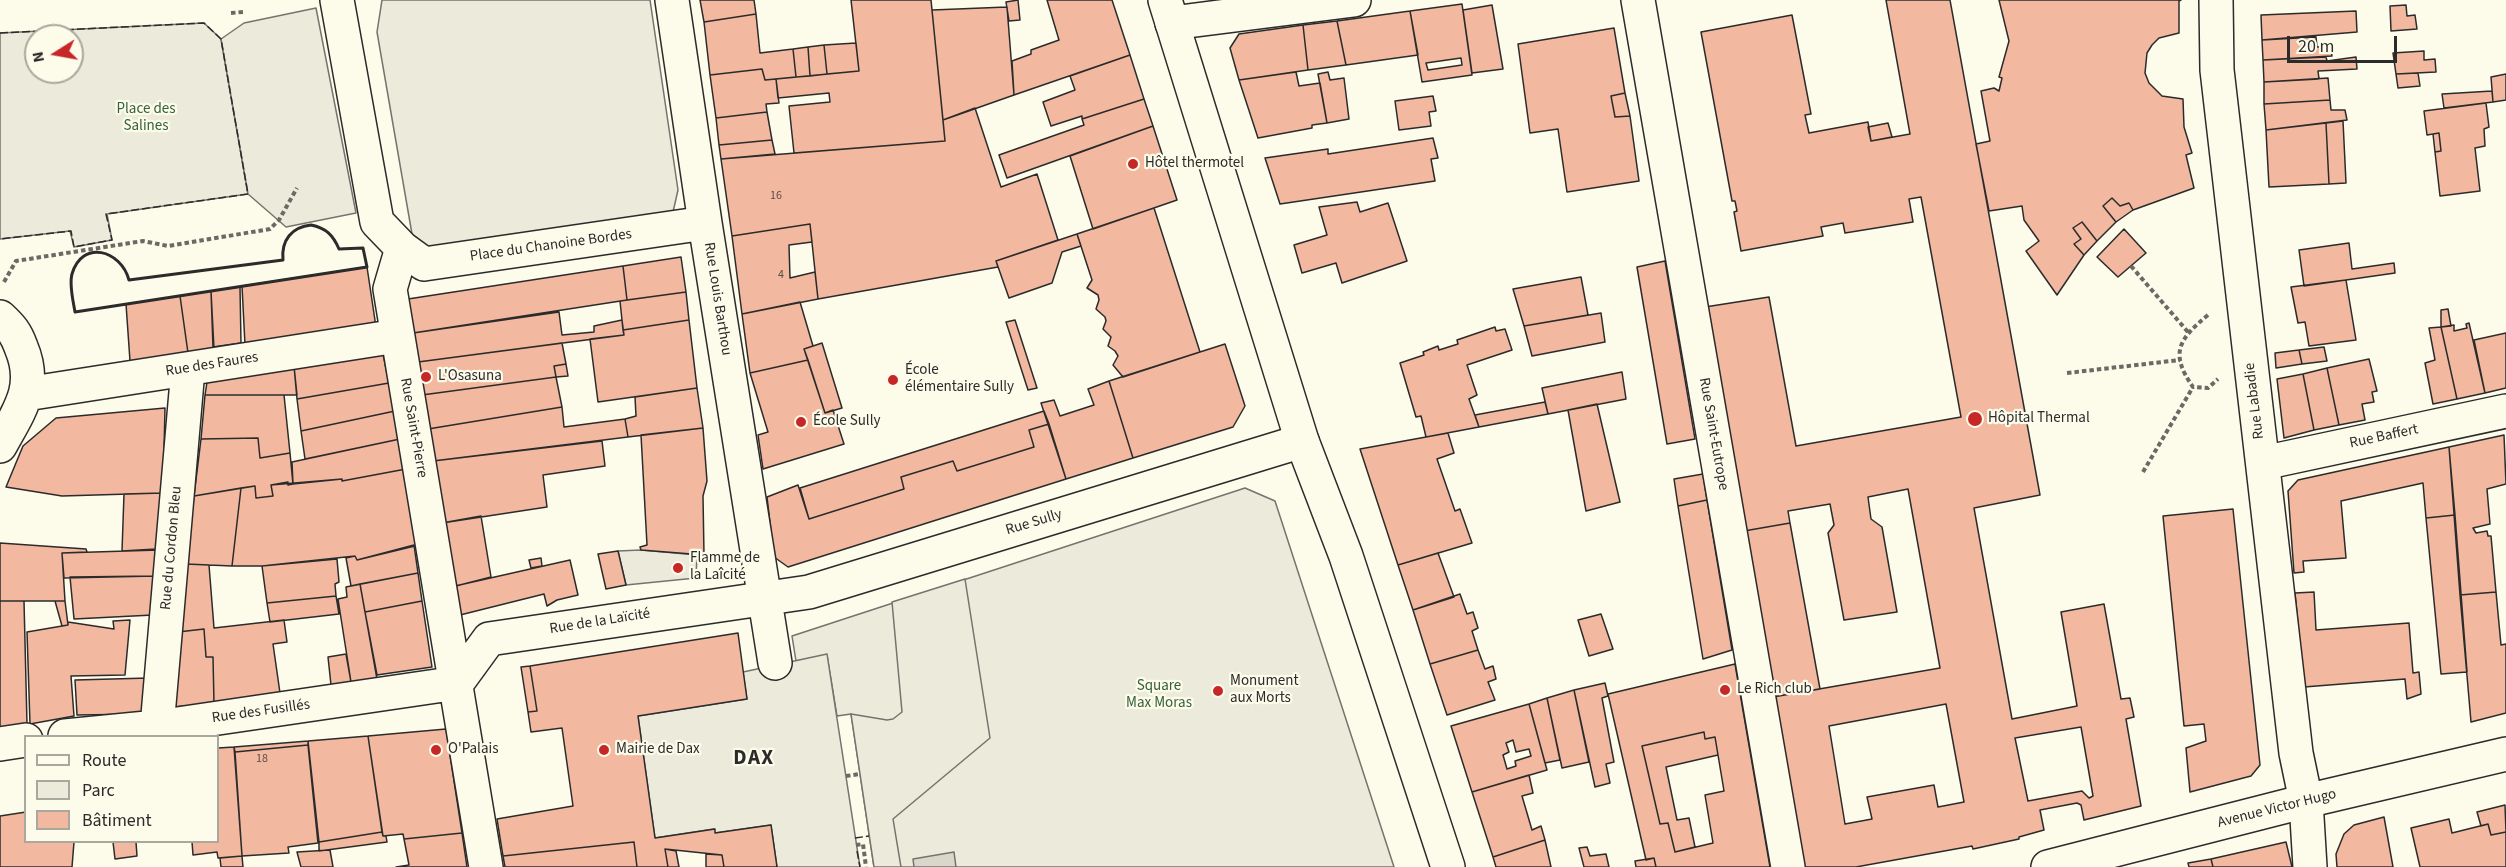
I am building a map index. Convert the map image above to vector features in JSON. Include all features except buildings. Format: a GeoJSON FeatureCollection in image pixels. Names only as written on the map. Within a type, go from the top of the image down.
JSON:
{"type":"FeatureCollection","features":[{"type":"Feature","properties":{"kind":"street"},"geometry":{"type":"LineString","coordinates":[[337,0],[377,222],[402,248]]}},
{"type":"Feature","properties":{"kind":"street","name":"Rue Louis Barthou"},"geometry":{"type":"LineString","coordinates":[[672,0],[775,663]]}},
{"type":"Feature","properties":{"kind":"street"},"geometry":{"type":"LineString","coordinates":[[1354,0],[1169,12],[1302,441],[1346,556],[1448,867]]}},
{"type":"Feature","properties":{"kind":"street","name":"Rue Saint-Eutrope"},"geometry":{"type":"LineString","coordinates":[[1638,0],[1788,867]]}},
{"type":"Feature","properties":{"kind":"street","name":"Rue Labadie"},"geometry":{"type":"LineString","coordinates":[[2216,0],[2217,70],[2296,753],[2306,801],[2310,867]]}},
{"type":"Feature","properties":{"kind":"street","name":"Place du Chanoine Bordes"},"geometry":{"type":"LineString","coordinates":[[402,248],[424,264],[705,223]]}},
{"type":"Feature","properties":{"kind":"street","name":"Rue Saint-Pierre"},"geometry":{"type":"LineString","coordinates":[[402,248],[390,289],[486,867]]}},
{"type":"Feature","properties":{"kind":"street"},"geometry":{"type":"LineString","coordinates":[[0,317],[14,329],[26,357],[29,373],[26,394],[0,446]]}},
{"type":"Feature","properties":{"kind":"street","name":"Rue des Faures"},"geometry":{"type":"LineString","coordinates":[[26,394],[397,336]]}},
{"type":"Feature","properties":{"kind":"street","name":"Rue du Cordon Bleu"},"geometry":{"type":"LineString","coordinates":[[157,727],[188,369]]}},
{"type":"Feature","properties":{"kind":"street","name":"Rue Baffert"},"geometry":{"type":"LineString","coordinates":[[2263,463],[2506,411]]}},
{"type":"Feature","properties":{"kind":"street","name":"Rue Sully"},"geometry":{"type":"LineString","coordinates":[[764,598],[809,592],[1302,441]]}},
{"type":"Feature","properties":{"kind":"street","name":"Rue de la Laïcité"},"geometry":{"type":"LineString","coordinates":[[457,683],[489,639],[764,598]]}},
{"type":"Feature","properties":{"kind":"street","name":"Rue des Fusillés"},"geometry":{"type":"LineString","coordinates":[[75,735],[157,727],[457,683]]}},
{"type":"Feature","properties":{"kind":"street"},"geometry":{"type":"LineString","coordinates":[[0,744],[24,740]]}},
{"type":"Feature","properties":{"kind":"street","name":"Avenue Victor Hugo"},"geometry":{"type":"LineString","coordinates":[[2048,867],[2306,801],[2506,754]]}},
{"type":"Feature","properties":{"kind":"path"},"geometry":{"type":"LineString","coordinates":[[231,13],[243,12]]}},
{"type":"Feature","properties":{"kind":"path"},"geometry":{"type":"LineString","coordinates":[[0,289],[16,261],[143,240],[168,246],[270,229],[279,220],[297,188]]}},
{"type":"Feature","properties":{"kind":"path"},"geometry":{"type":"LineString","coordinates":[[2131,266],[2188,332]]}},
{"type":"Feature","properties":{"kind":"path"},"geometry":{"type":"LineString","coordinates":[[2193,387],[2181,370],[2180,350],[2188,332],[2208,315]]}},
{"type":"Feature","properties":{"kind":"path"},"geometry":{"type":"LineString","coordinates":[[2067,373],[2180,360]]}},
{"type":"Feature","properties":{"kind":"path"},"geometry":{"type":"LineString","coordinates":[[2193,387],[2208,388],[2221,377]]}},
{"type":"Feature","properties":{"kind":"path"},"geometry":{"type":"LineString","coordinates":[[2143,472],[2193,387]]}},
{"type":"Feature","properties":{"kind":"path"},"geometry":{"type":"LineString","coordinates":[[846,776],[860,774]]}},
{"type":"Feature","properties":{"kind":"path"},"geometry":{"type":"LineString","coordinates":[[856,845],[863,844],[866,867]]}},
{"type":"Feature","properties":{"kind":"green space","name":"Place des Salines"},"geometry":{"type":"Polygon","coordinates":[[[204,23],[221,39],[248,194],[107,214],[112,240],[74,247],[70,231],[0,239],[0,33],[24,32],[24,84],[84,84],[84,29],[204,23]]]}},
{"type":"Feature","properties":{"kind":"green space","name":"Square Max Moras"},"geometry":{"type":"Polygon","coordinates":[[[1245,488],[1275,501],[1394,867],[874,867],[851,714],[837,716],[827,655],[796,661],[792,636],[1245,488]]]}},
{"type":"Feature","properties":{"kind":"green space"},"geometry":{"type":"Polygon","coordinates":[[[641,550],[697,555],[696,578],[626,585],[618,551],[641,550]]]}},
{"type":"Feature","properties":{"kind":"shaded area"},"geometry":{"type":"Polygon","coordinates":[[[382,0],[650,0],[678,190],[673,212],[438,255],[412,234],[377,32],[382,0]]]}},
{"type":"Feature","properties":{"kind":"shaded area"},"geometry":{"type":"Polygon","coordinates":[[[316,8],[356,213],[286,227],[248,194],[221,39],[244,23],[316,8]]]}},
{"type":"Feature","properties":{"kind":"shaded area"},"geometry":{"type":"Polygon","coordinates":[[[965,579],[990,738],[893,819],[901,867],[874,867],[851,714],[887,720],[893,719],[902,712],[892,602],[965,579]]]}},
{"type":"Feature","properties":{"kind":"shaded area"},"geometry":{"type":"Polygon","coordinates":[[[827,654],[860,867],[777,867],[771,825],[715,833],[714,829],[655,838],[638,716],[747,699],[743,672],[827,654]]]}},
{"type":"Feature","properties":{"kind":"shaded area"},"geometry":{"type":"Polygon","coordinates":[[[954,852],[956,867],[914,867],[913,859],[954,852]]]}},
{"type":"Feature","properties":{"kind":"fence"},"geometry":{"type":"LineString","coordinates":[[0,33],[204,23],[221,39],[248,194],[106,214],[112,240],[74,247],[71,231],[0,239]]}},
{"type":"Feature","properties":{"kind":"fence"},"geometry":{"type":"LineString","coordinates":[[855,838],[869,836]]}},
{"type":"Feature","properties":{"kind":"fence"},"geometry":{"type":"LineString","coordinates":[[857,851],[860,867]]}},
{"type":"Feature","properties":{"kind":"wall"},"geometry":{"type":"LineString","coordinates":[[311,225],[328,233],[339,249],[363,248],[367,267],[75,312],[71,288],[72,274],[77,263],[84,256],[92,253],[101,253],[118,261],[129,280],[283,260],[284,246],[289,236],[298,228],[311,225]]}},
{"type":"Feature","properties":{"kind":"place","name":"Hôtel thermotel"},"geometry":{"type":"Point","coordinates":[1133,164]}},
{"type":"Feature","properties":{"kind":"place","name":"L'Osasuna"},"geometry":{"type":"Point","coordinates":[426,377]}},
{"type":"Feature","properties":{"kind":"place","name":"École élémentaire Sully"},"geometry":{"type":"Point","coordinates":[893,380]}},
{"type":"Feature","properties":{"kind":"place","name":"Hôpital Thermal"},"geometry":{"type":"Point","coordinates":[1975,419]}},
{"type":"Feature","properties":{"kind":"place","name":"École Sully"},"geometry":{"type":"Point","coordinates":[801,422]}},
{"type":"Feature","properties":{"kind":"place","name":"Flamme de la Laîcité"},"geometry":{"type":"Point","coordinates":[678,568]}},
{"type":"Feature","properties":{"kind":"place","name":"Le Rich club"},"geometry":{"type":"Point","coordinates":[1725,690]}},
{"type":"Feature","properties":{"kind":"place","name":"Monument aux Morts"},"geometry":{"type":"Point","coordinates":[1218,691]}},
{"type":"Feature","properties":{"kind":"place","name":"O'Palais"},"geometry":{"type":"Point","coordinates":[436,750]}},
{"type":"Feature","properties":{"kind":"place","name":"Mairie de Dax"},"geometry":{"type":"Point","coordinates":[604,750]}},
{"type":"Feature","properties":{"kind":"district","name":"DAX"},"geometry":{"type":"Point","coordinates":[754,759]}}]}
